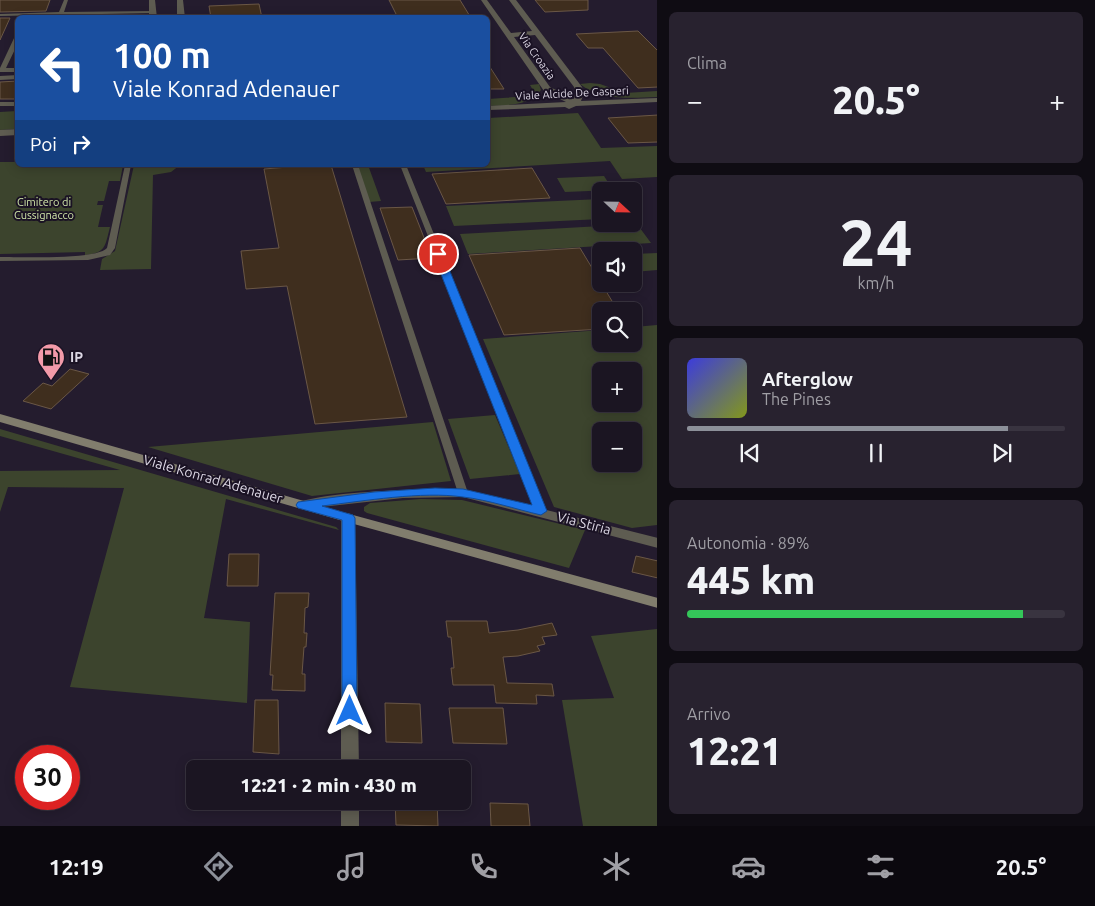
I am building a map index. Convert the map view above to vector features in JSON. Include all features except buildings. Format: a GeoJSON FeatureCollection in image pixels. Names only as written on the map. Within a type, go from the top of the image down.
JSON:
{"type":"FeatureCollection","features":[{"type":"Feature","properties":{"kind":"main road","name":"Viale Konrad Adenauer"},"geometry":{"type":"LineString","coordinates":[[0,418],[348,518],[657,603]]}},
{"type":"Feature","properties":{"kind":"street"},"geometry":{"type":"LineString","coordinates":[[152,0],[153,15]]}},
{"type":"Feature","properties":{"kind":"street"},"geometry":{"type":"LineString","coordinates":[[180,0],[181,15]]}},
{"type":"Feature","properties":{"kind":"street","name":"Via Croazia"},"geometry":{"type":"LineString","coordinates":[[484,0],[547,89],[576,104],[595,109]]}},
{"type":"Feature","properties":{"kind":"street","name":"Via Croazia"},"geometry":{"type":"LineString","coordinates":[[512,0],[578,87]]}},
{"type":"Feature","properties":{"kind":"street","name":"Via Croazia"},"geometry":{"type":"LineString","coordinates":[[509,35],[538,33]]}},
{"type":"Feature","properties":{"kind":"street"},"geometry":{"type":"LineString","coordinates":[[578,87],[601,96],[636,101]]}},
{"type":"Feature","properties":{"kind":"street"},"geometry":{"type":"LineString","coordinates":[[559,111],[576,104],[580,92],[578,87]]}},
{"type":"Feature","properties":{"kind":"street","name":"Via Croazia"},"geometry":{"type":"LineString","coordinates":[[524,106],[544,96],[547,89]]}},
{"type":"Feature","properties":{"kind":"street","name":"Viale Alcide De Gasperi"},"geometry":{"type":"LineString","coordinates":[[490,108],[657,100]]}},
{"type":"Feature","properties":{"kind":"street","name":"Viale Alcide De Gasperi"},"geometry":{"type":"LineString","coordinates":[[490,114],[657,106]]}},
{"type":"Feature","properties":{"kind":"street"},"geometry":{"type":"LineString","coordinates":[[0,133],[15,132]]}},
{"type":"Feature","properties":{"kind":"street"},"geometry":{"type":"LineString","coordinates":[[0,139],[15,138]]}},
{"type":"Feature","properties":{"kind":"street","name":"Via Stiria"},"geometry":{"type":"LineString","coordinates":[[303,505],[374,496],[435,492],[463,493],[541,511],[657,543]]}},
{"type":"Feature","properties":{"kind":"street"},"geometry":{"type":"LineString","coordinates":[[348,518],[350,760]]}},
{"type":"Feature","properties":{"kind":"street"},"geometry":{"type":"LineString","coordinates":[[350,810],[350,826]]}},
{"type":"Feature","properties":{"kind":"lane"},"geometry":{"type":"LineString","coordinates":[[61,13],[66,0]]}},
{"type":"Feature","properties":{"kind":"lane"},"geometry":{"type":"LineString","coordinates":[[20,15],[61,13],[153,15]]}},
{"type":"Feature","properties":{"kind":"lane"},"geometry":{"type":"LineString","coordinates":[[0,16],[15,15]]}},
{"type":"Feature","properties":{"kind":"lane"},"geometry":{"type":"LineString","coordinates":[[0,16],[15,17]]}},
{"type":"Feature","properties":{"kind":"lane"},"geometry":{"type":"LineString","coordinates":[[15,42],[1,70],[15,70]]}},
{"type":"Feature","properties":{"kind":"lane"},"geometry":{"type":"LineString","coordinates":[[0,78],[15,77]]}},
{"type":"Feature","properties":{"kind":"lane"},"geometry":{"type":"LineString","coordinates":[[0,104],[15,104]]}},
{"type":"Feature","properties":{"kind":"lane"},"geometry":{"type":"LineString","coordinates":[[0,259],[88,258],[108,253],[111,248],[128,167]]}},
{"type":"Feature","properties":{"kind":"lane"},"geometry":{"type":"LineString","coordinates":[[356,167],[463,493]]}},
{"type":"Feature","properties":{"kind":"lane"},"geometry":{"type":"LineString","coordinates":[[403,167],[541,511]]}},
{"type":"Feature","properties":{"kind":"green space"},"geometry":{"type":"Polygon","coordinates":[[[539,84],[541,90],[530,100],[516,104],[490,106],[490,99],[529,96],[534,92],[530,85],[539,84]]]}},
{"type":"Feature","properties":{"kind":"green space"},"geometry":{"type":"Polygon","coordinates":[[[580,84],[600,84],[625,93],[657,91],[657,97],[627,98],[607,96],[580,84]]]}},
{"type":"Feature","properties":{"kind":"green space"},"geometry":{"type":"Polygon","coordinates":[[[15,111],[15,129],[0,130],[0,112],[15,111]]]}},
{"type":"Feature","properties":{"kind":"green space"},"geometry":{"type":"Polygon","coordinates":[[[578,113],[601,148],[657,146],[657,177],[622,179],[610,161],[426,172],[424,167],[490,167],[490,118],[578,113]]]}},
{"type":"Feature","properties":{"kind":"green space","name":"Cimitero di Cussignacco"},"geometry":{"type":"Polygon","coordinates":[[[0,162],[15,162],[15,167],[123,167],[120,181],[109,181],[104,201],[98,201],[97,205],[103,205],[98,227],[110,227],[104,247],[101,250],[85,255],[85,252],[0,254],[0,162]]]}},
{"type":"Feature","properties":{"kind":"green space"},"geometry":{"type":"Polygon","coordinates":[[[134,167],[177,167],[171,172],[153,175],[151,269],[100,270],[102,259],[115,251],[134,167]]]}},
{"type":"Feature","properties":{"kind":"green space"},"geometry":{"type":"Polygon","coordinates":[[[358,167],[369,167],[381,201],[369,202],[358,167]]]}},
{"type":"Feature","properties":{"kind":"green space"},"geometry":{"type":"Polygon","coordinates":[[[604,176],[608,182],[592,182],[592,191],[565,192],[557,178],[604,176]]]}},
{"type":"Feature","properties":{"kind":"green space"},"geometry":{"type":"Polygon","coordinates":[[[592,199],[592,219],[454,226],[446,206],[592,199]]]}},
{"type":"Feature","properties":{"kind":"green space"},"geometry":{"type":"Polygon","coordinates":[[[592,227],[592,232],[642,231],[651,243],[592,242],[592,247],[468,254],[460,234],[592,227]]]}},
{"type":"Feature","properties":{"kind":"green space"},"geometry":{"type":"Polygon","coordinates":[[[657,253],[657,270],[642,271],[642,254],[657,253]]]}},
{"type":"Feature","properties":{"kind":"green space"},"geometry":{"type":"Polygon","coordinates":[[[657,325],[657,525],[632,528],[554,507],[483,339],[592,331],[592,352],[642,352],[642,326],[657,325]]]}},
{"type":"Feature","properties":{"kind":"green space"},"geometry":{"type":"Polygon","coordinates":[[[495,415],[520,474],[470,479],[448,419],[495,415]]]}},
{"type":"Feature","properties":{"kind":"green space"},"geometry":{"type":"Polygon","coordinates":[[[433,422],[451,481],[312,496],[148,447],[433,422]]]}},
{"type":"Feature","properties":{"kind":"green space"},"geometry":{"type":"Polygon","coordinates":[[[0,429],[336,527],[339,530],[226,499],[204,618],[250,622],[247,703],[70,687],[124,488],[8,487],[0,512],[0,471],[120,470],[0,436],[0,429]]]}},
{"type":"Feature","properties":{"kind":"green space"},"geometry":{"type":"Polygon","coordinates":[[[421,499],[462,500],[585,530],[569,568],[364,511],[364,507],[370,503],[421,499]]]}},
{"type":"Feature","properties":{"kind":"green space"},"geometry":{"type":"Polygon","coordinates":[[[657,629],[657,826],[583,826],[562,700],[614,698],[591,636],[657,629]]]}},
{"type":"Feature","properties":{"kind":"place","name":"IP"},"geometry":{"type":"Point","coordinates":[51,381]}},
{"type":"Feature","properties":{"kind":"route"},"geometry":{"type":"LineString","coordinates":[[350,711],[348,518],[303,505],[374,496],[435,492],[463,493],[541,511],[438,254]]}}]}
